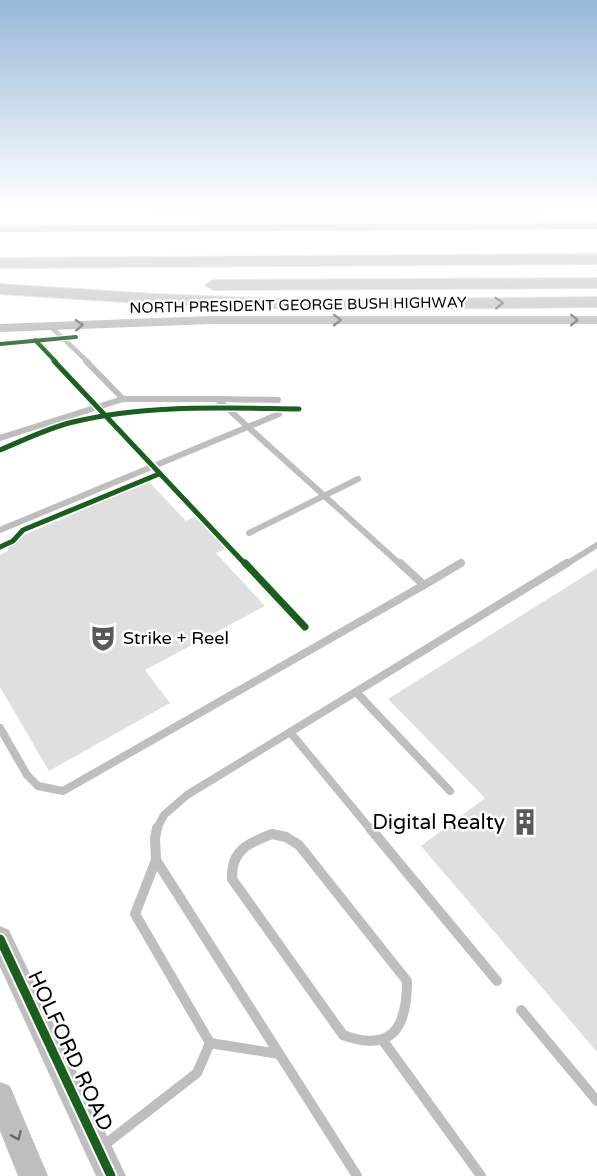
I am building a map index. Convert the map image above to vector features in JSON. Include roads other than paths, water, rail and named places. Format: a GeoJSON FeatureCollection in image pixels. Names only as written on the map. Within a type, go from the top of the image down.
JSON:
{"type":"FeatureCollection","features":[{"type":"Feature","properties":{"kind":"highway"},"geometry":{"type":"LineString","coordinates":[[0,263],[181,262]]}},
{"type":"Feature","properties":{"kind":"highway"},"geometry":{"type":"LineString","coordinates":[[0,287],[597,283]]}},
{"type":"Feature","properties":{"kind":"highway"},"geometry":{"type":"LineString","coordinates":[[0,287],[145,300],[309,305],[597,302]]}},
{"type":"Feature","properties":{"kind":"main road","name":"NORTH PRESIDENT GEORGE BUSH HIGHWAY"},"geometry":{"type":"LineString","coordinates":[[0,328],[211,320],[597,320]]}},
{"type":"Feature","properties":{"kind":"street","name":"HOLFORD ROAD"},"geometry":{"type":"LineString","coordinates":[[0,939],[111,1176]]}},
{"type":"Feature","properties":{"kind":"street"},"geometry":{"type":"LineString","coordinates":[[0,1096],[33,1176]]}},
{"type":"Feature","properties":{"kind":"lane"},"geometry":{"type":"LineString","coordinates":[[50,326],[123,399]]}},
{"type":"Feature","properties":{"kind":"lane"},"geometry":{"type":"LineString","coordinates":[[0,438],[123,399],[278,400]]}},
{"type":"Feature","properties":{"kind":"lane"},"geometry":{"type":"LineString","coordinates":[[217,399],[424,585]]}},
{"type":"Feature","properties":{"kind":"lane"},"geometry":{"type":"LineString","coordinates":[[0,530],[279,414]]}},
{"type":"Feature","properties":{"kind":"lane"},"geometry":{"type":"LineString","coordinates":[[249,532],[358,479]]}},
{"type":"Feature","properties":{"kind":"lane"},"geometry":{"type":"LineString","coordinates":[[357,1176],[156,860],[153,841],[155,826],[170,808],[187,795],[597,545]]}},
{"type":"Feature","properties":{"kind":"lane"},"geometry":{"type":"LineString","coordinates":[[0,728],[27,775],[38,786],[63,791],[461,563]]}},
{"type":"Feature","properties":{"kind":"lane"},"geometry":{"type":"LineString","coordinates":[[356,692],[450,791]]}},
{"type":"Feature","properties":{"kind":"lane"},"geometry":{"type":"LineString","coordinates":[[290,732],[497,981]]}},
{"type":"Feature","properties":{"kind":"lane"},"geometry":{"type":"LineString","coordinates":[[272,834],[286,837],[299,845],[407,981],[409,1002],[403,1023],[384,1042],[360,1043],[343,1035],[232,879],[232,863],[242,850],[257,839],[272,834]]}},
{"type":"Feature","properties":{"kind":"lane"},"geometry":{"type":"LineString","coordinates":[[156,860],[135,914],[210,1043]]}},
{"type":"Feature","properties":{"kind":"lane"},"geometry":{"type":"LineString","coordinates":[[521,1010],[597,1101]]}},
{"type":"Feature","properties":{"kind":"lane"},"geometry":{"type":"LineString","coordinates":[[384,1042],[481,1176]]}},
{"type":"Feature","properties":{"kind":"lane"},"geometry":{"type":"LineString","coordinates":[[210,1043],[279,1054]]}},
{"type":"Feature","properties":{"kind":"lane"},"geometry":{"type":"LineString","coordinates":[[98,1149],[197,1073],[210,1043]]}},
{"type":"Feature","properties":{"kind":"place","name":"Strike + Reel"},"geometry":{"type":"Point","coordinates":[103,638]}},
{"type":"Feature","properties":{"kind":"place","name":"Digital Realty"},"geometry":{"type":"Point","coordinates":[525,822]}}]}
